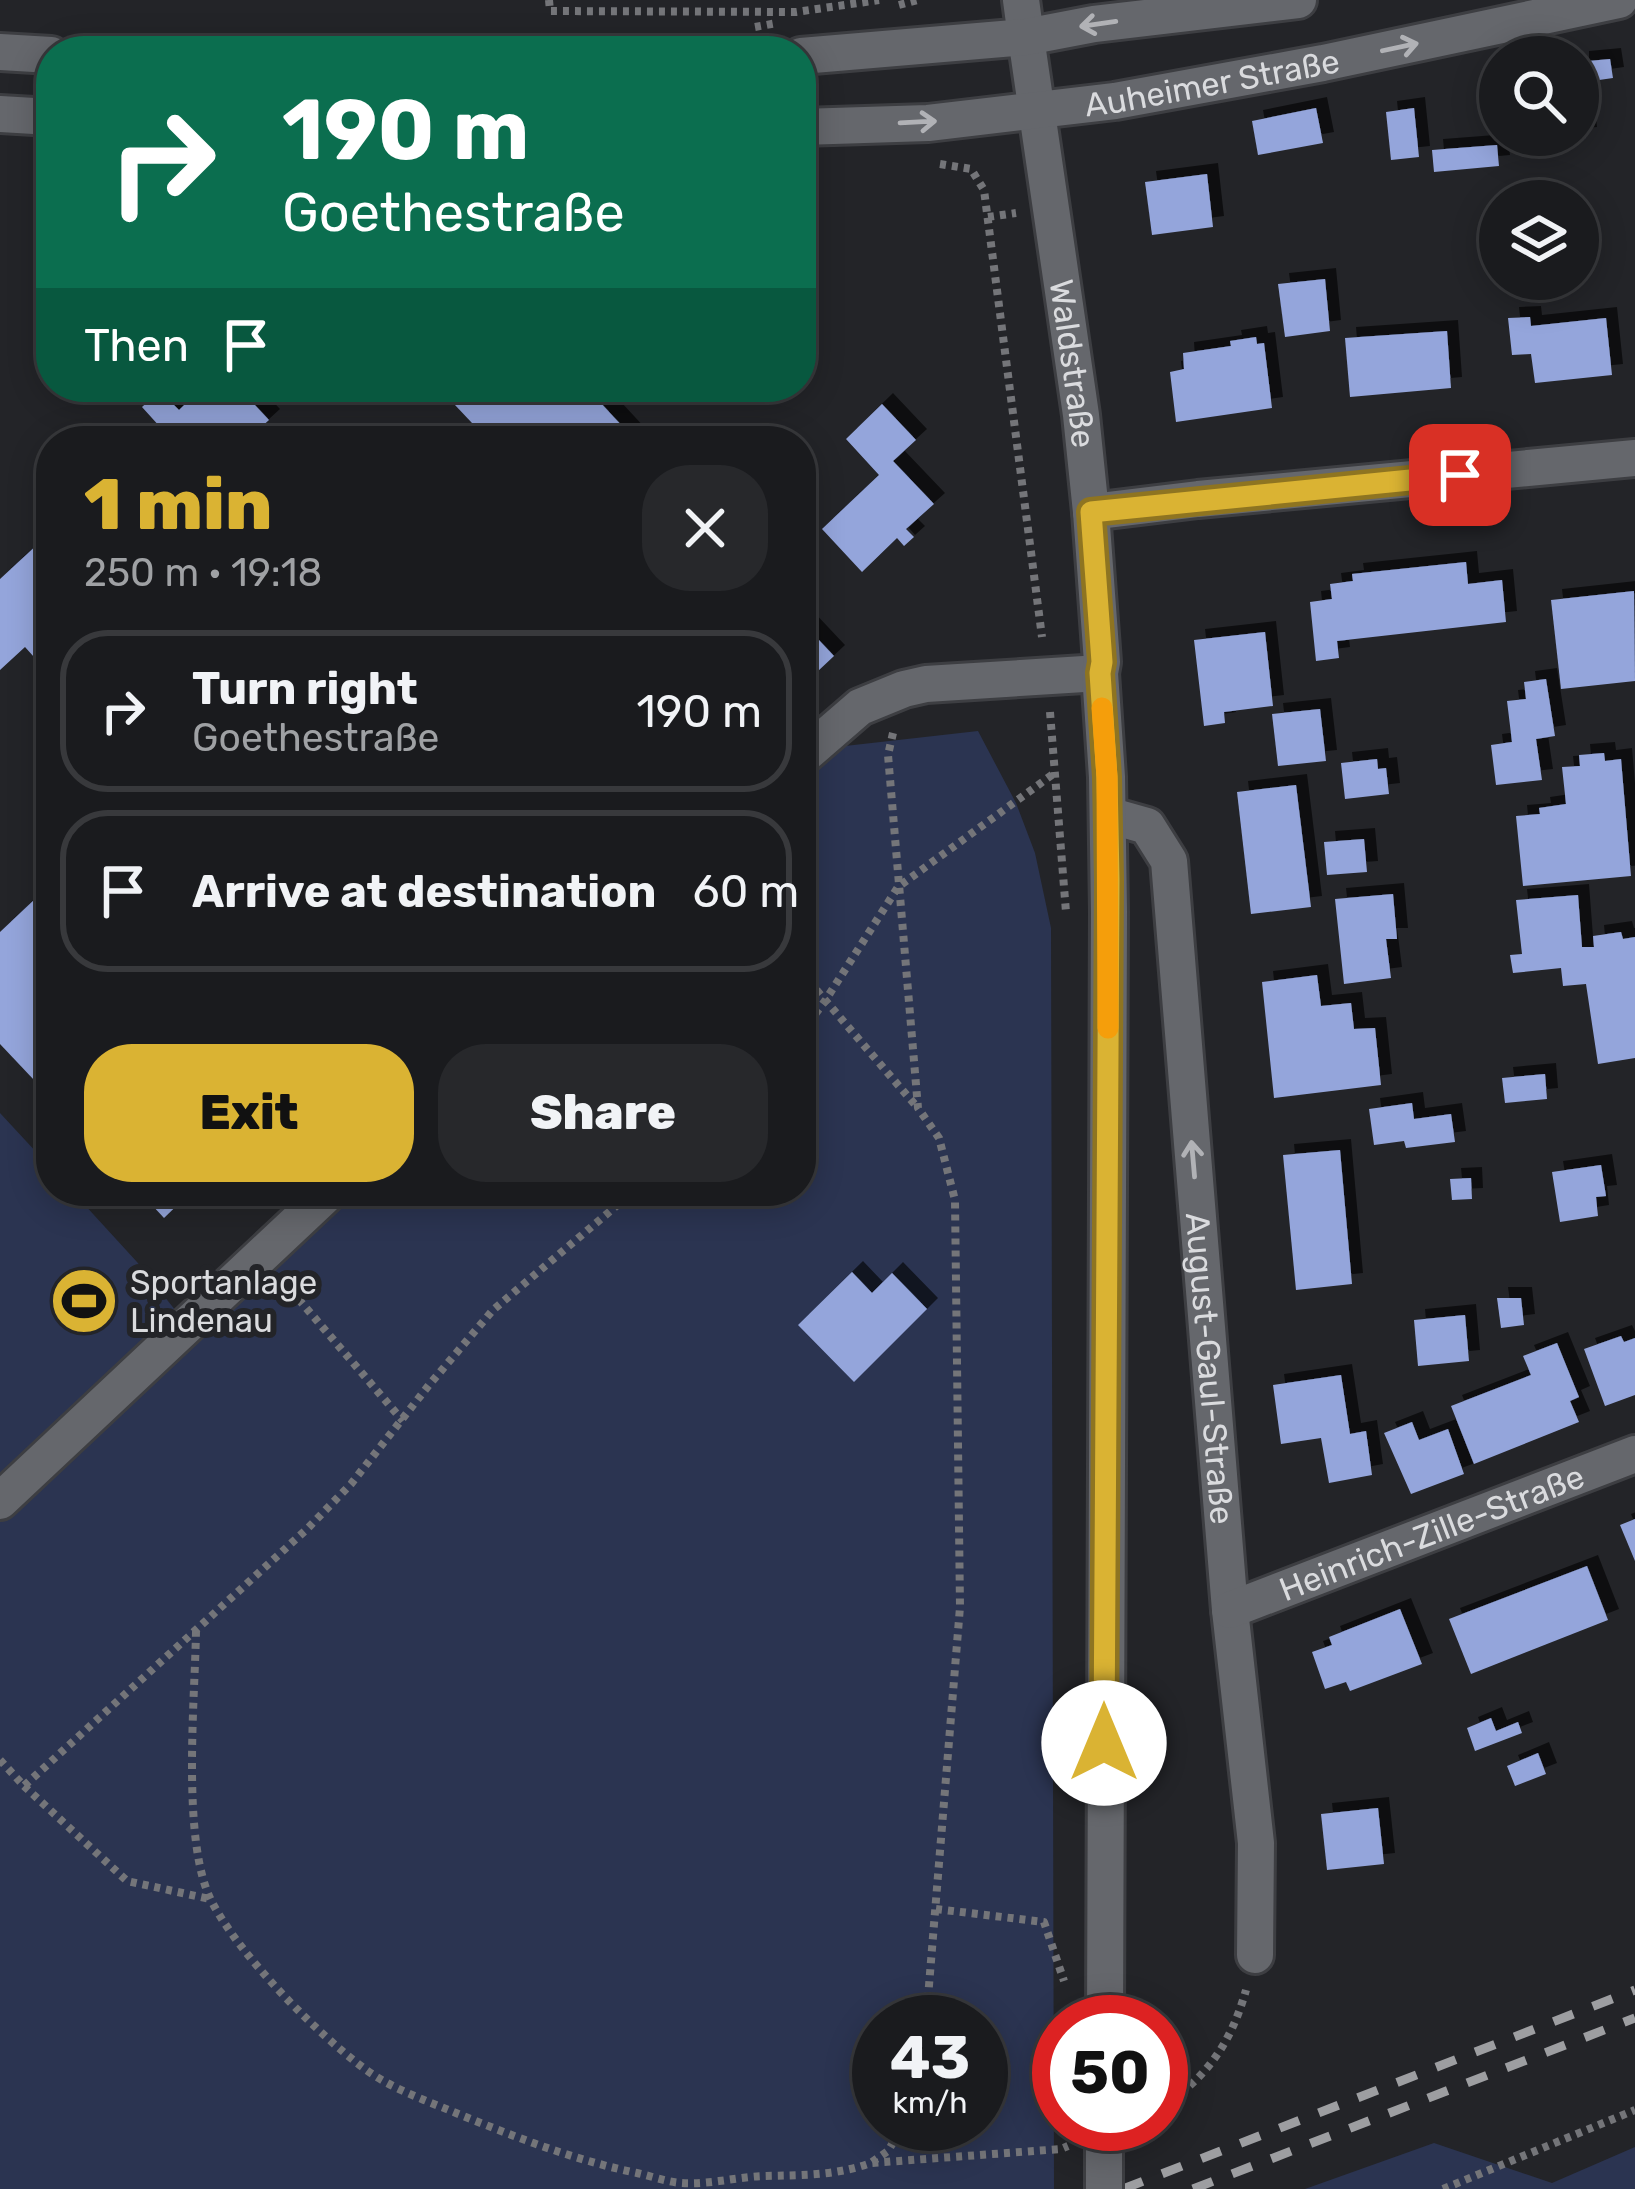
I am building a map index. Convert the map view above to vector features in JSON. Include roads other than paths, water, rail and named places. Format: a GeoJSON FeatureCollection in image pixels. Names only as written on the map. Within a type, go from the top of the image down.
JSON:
{"type":"FeatureCollection","features":[{"type":"Feature","properties":{"kind":"main road","name":"Waldstraße"},"geometry":{"type":"LineString","coordinates":[[1021,0],[1081,415],[1102,662],[1108,814],[1105,1995]]}},
{"type":"Feature","properties":{"kind":"main road","name":"Auheimer Straße"},"geometry":{"type":"LineString","coordinates":[[816,55],[1026,37],[1094,24],[1298,0]]}},
{"type":"Feature","properties":{"kind":"main road","name":"Auheimer Straße"},"geometry":{"type":"LineString","coordinates":[[816,126],[928,122],[1115,101],[1324,63],[1619,0]]}},
{"type":"Feature","properties":{"kind":"main road"},"geometry":{"type":"LineString","coordinates":[[0,52],[36,54]]}},
{"type":"Feature","properties":{"kind":"main road"},"geometry":{"type":"LineString","coordinates":[[0,114],[36,116]]}},
{"type":"Feature","properties":{"kind":"main road"},"geometry":{"type":"LineString","coordinates":[[1091,512],[1635,458]]}},
{"type":"Feature","properties":{"kind":"main road"},"geometry":{"type":"LineString","coordinates":[[816,745],[860,707],[904,689],[1100,673]]}},
{"type":"Feature","properties":{"kind":"main road","name":"August-Gaul-Straße"},"geometry":{"type":"LineString","coordinates":[[1108,814],[1148,826],[1169,861],[1230,1610],[1256,1843],[1255,1955]]}},
{"type":"Feature","properties":{"kind":"main road"},"geometry":{"type":"LineString","coordinates":[[0,1501],[314,1206]]}},
{"type":"Feature","properties":{"kind":"main road","name":"Heinrich-Zille-Straße"},"geometry":{"type":"LineString","coordinates":[[1230,1610],[1635,1454]]}},
{"type":"Feature","properties":{"kind":"main road"},"geometry":{"type":"LineString","coordinates":[[1097,2151],[1104,2189]]}},
{"type":"Feature","properties":{"kind":"railway"},"geometry":{"type":"LineString","coordinates":[[1123,2189],[1635,1990]]}},
{"type":"Feature","properties":{"kind":"railway"},"geometry":{"type":"LineString","coordinates":[[1193,2189],[1635,2018]]}},
{"type":"Feature","properties":{"kind":"place","name":"Sportanlage Lindenau"},"geometry":{"type":"Point","coordinates":[84,1301]}}]}
